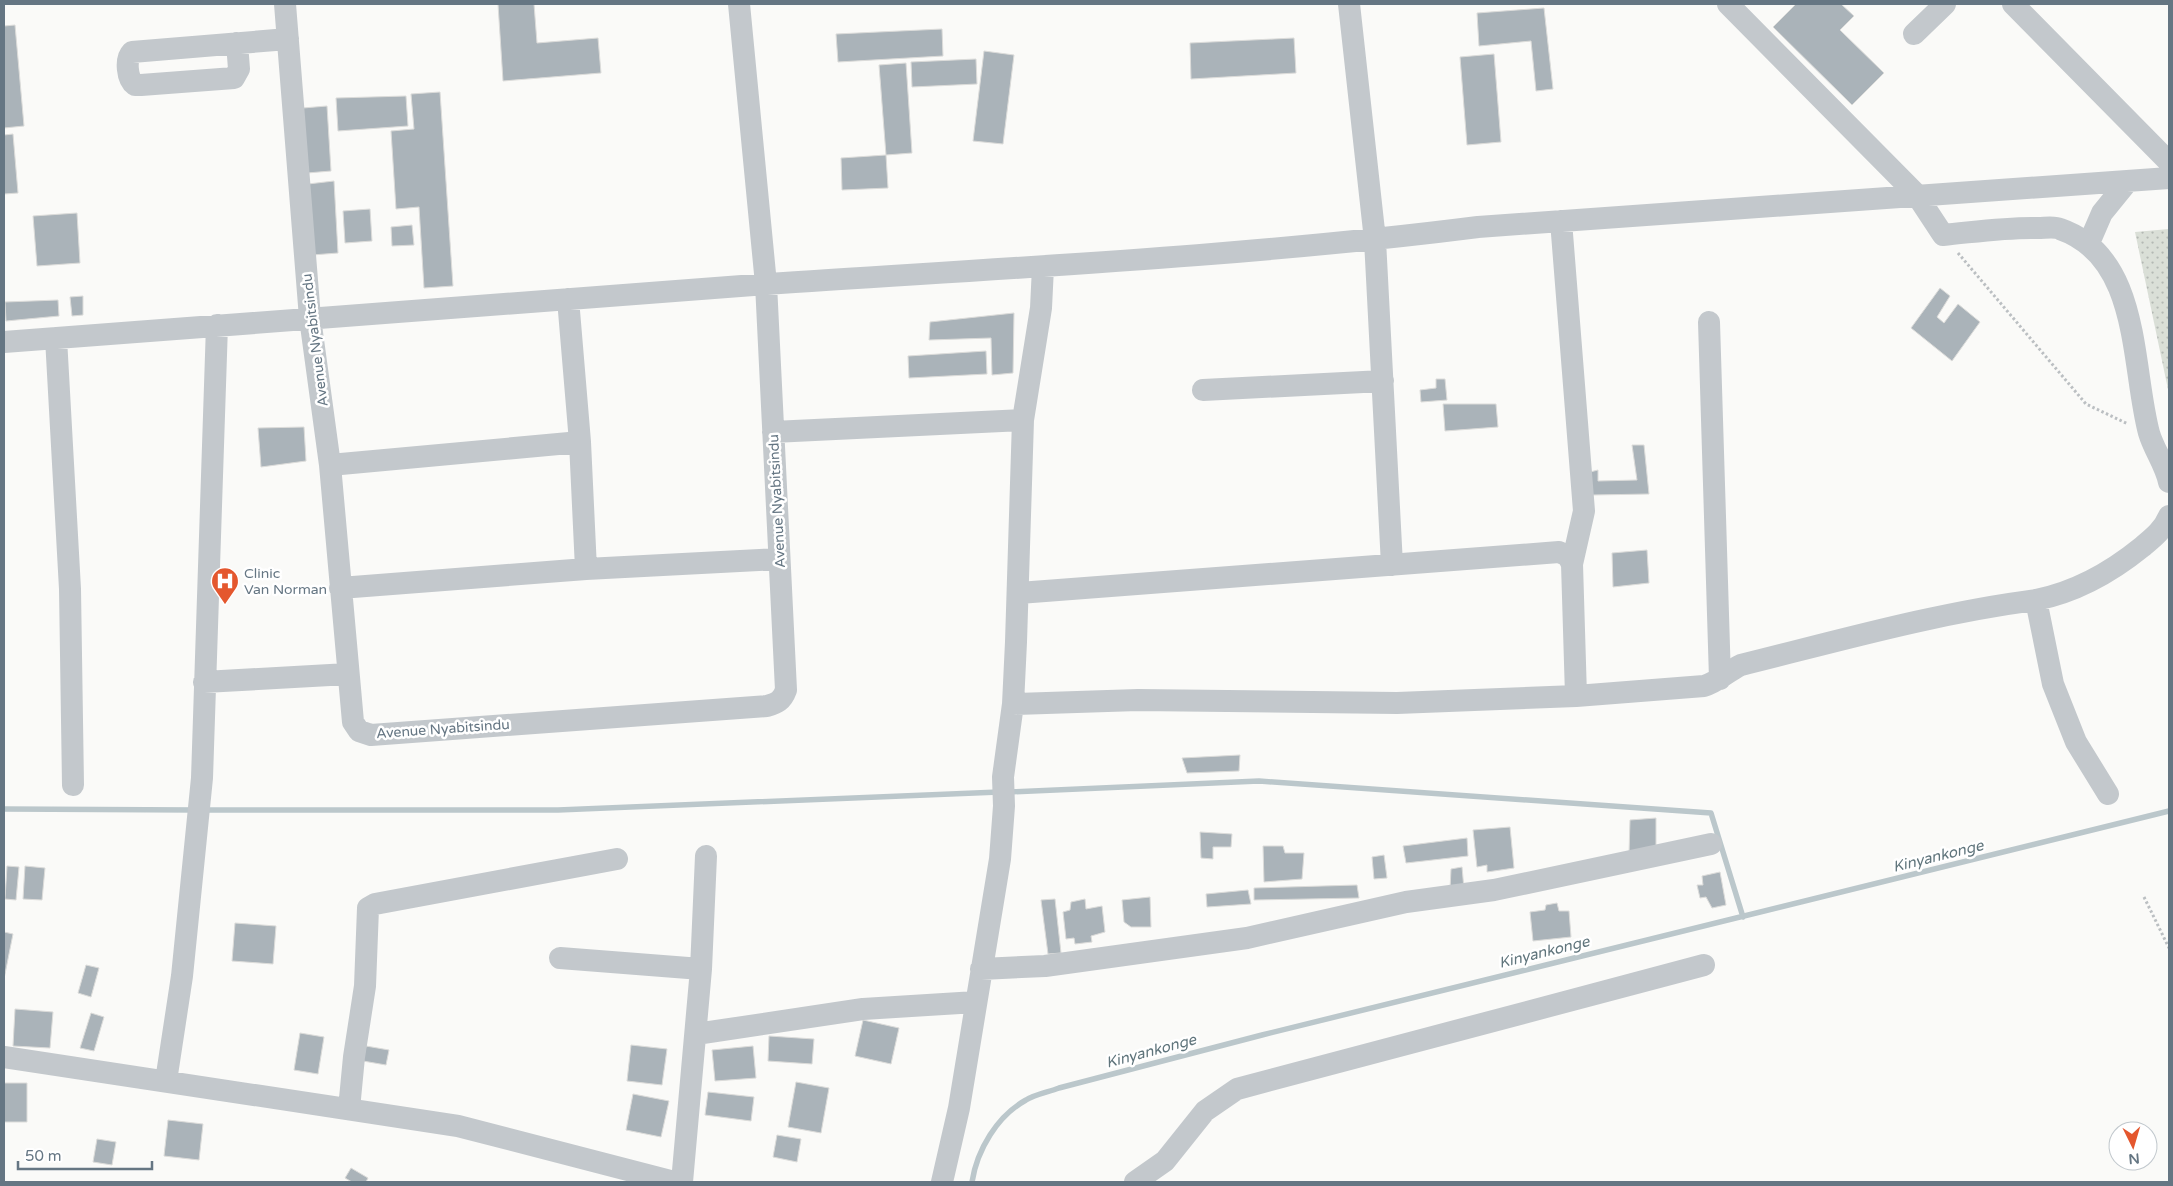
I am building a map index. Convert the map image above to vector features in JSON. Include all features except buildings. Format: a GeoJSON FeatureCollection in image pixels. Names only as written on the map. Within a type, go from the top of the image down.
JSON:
{"type":"FeatureCollection","features":[{"type":"Feature","properties":{"kind":"street","name":"Avenue Nyabitsindu"},"geometry":{"type":"LineString","coordinates":[[285,4],[310,318],[330,465],[353,722],[359,731],[371,735],[772,704],[783,698],[786,690],[766,284],[739,4]]}},
{"type":"Feature","properties":{"kind":"street"},"geometry":{"type":"LineString","coordinates":[[1349,4],[1375,240],[1392,565]]}},
{"type":"Feature","properties":{"kind":"street"},"geometry":{"type":"LineString","coordinates":[[1728,4],[1916,194],[1943,235],[2012,227],[2059,228],[2089,243],[2112,273],[2129,317],[2150,434],[2169,482]]}},
{"type":"Feature","properties":{"kind":"street"},"geometry":{"type":"LineString","coordinates":[[1914,34],[1945,4]]}},
{"type":"Feature","properties":{"kind":"street"},"geometry":{"type":"LineString","coordinates":[[2013,4],[2169,162]]}},
{"type":"Feature","properties":{"kind":"street"},"geometry":{"type":"LineString","coordinates":[[238,43],[239,69],[234,78],[135,85],[130,80],[128,59],[132,52],[183,47],[288,39]]}},
{"type":"Feature","properties":{"kind":"street"},"geometry":{"type":"LineString","coordinates":[[183,47],[186,82]]}},
{"type":"Feature","properties":{"kind":"street"},"geometry":{"type":"LineString","coordinates":[[4,342],[766,284],[1043,267],[1375,240],[1478,227],[1916,194],[2169,178]]}},
{"type":"Feature","properties":{"kind":"street"},"geometry":{"type":"LineString","coordinates":[[2089,243],[2102,214],[2128,181]]}},
{"type":"Feature","properties":{"kind":"street"},"geometry":{"type":"LineString","coordinates":[[1561,221],[1584,511],[1572,564],[1576,696]]}},
{"type":"Feature","properties":{"kind":"street"},"geometry":{"type":"LineString","coordinates":[[942,1182],[959,1108],[1000,859],[1004,777],[1013,704],[1019,594],[1023,420],[1041,308],[1043,267]]}},
{"type":"Feature","properties":{"kind":"street"},"geometry":{"type":"LineString","coordinates":[[568,299],[580,442],[586,569]]}},
{"type":"Feature","properties":{"kind":"street"},"geometry":{"type":"LineString","coordinates":[[1709,322],[1720,679]]}},
{"type":"Feature","properties":{"kind":"street"},"geometry":{"type":"LineString","coordinates":[[166,1081],[182,976],[196,816],[202,778],[217,325]]}},
{"type":"Feature","properties":{"kind":"street"},"geometry":{"type":"LineString","coordinates":[[56,338],[70,590],[73,785]]}},
{"type":"Feature","properties":{"kind":"street"},"geometry":{"type":"LineString","coordinates":[[1204,390],[1383,381]]}},
{"type":"Feature","properties":{"kind":"street"},"geometry":{"type":"LineString","coordinates":[[773,432],[1023,420]]}},
{"type":"Feature","properties":{"kind":"street"},"geometry":{"type":"LineString","coordinates":[[330,465],[580,442]]}},
{"type":"Feature","properties":{"kind":"street"},"geometry":{"type":"LineString","coordinates":[[1013,704],[1138,700],[1397,703],[1576,696],[1704,686],[1720,679],[1729,671],[1741,665],[1856,636],[2007,604],[2057,596],[2112,570],[2164,529],[2169,516]]}},
{"type":"Feature","properties":{"kind":"street"},"geometry":{"type":"LineString","coordinates":[[1019,594],[1559,552],[1568,556],[1572,564]]}},
{"type":"Feature","properties":{"kind":"street"},"geometry":{"type":"LineString","coordinates":[[340,588],[586,569],[779,559]]}},
{"type":"Feature","properties":{"kind":"street"},"geometry":{"type":"LineString","coordinates":[[2036,600],[2053,684],[2076,742],[2108,794]]}},
{"type":"Feature","properties":{"kind":"street"},"geometry":{"type":"LineString","coordinates":[[204,682],[348,674]]}},
{"type":"Feature","properties":{"kind":"street"},"geometry":{"type":"LineString","coordinates":[[982,969],[1045,966],[1247,938],[1406,902],[1494,890],[1711,844]]}},
{"type":"Feature","properties":{"kind":"street"},"geometry":{"type":"LineString","coordinates":[[682,1182],[701,969],[706,856]]}},
{"type":"Feature","properties":{"kind":"street"},"geometry":{"type":"LineString","coordinates":[[349,1109],[354,1057],[365,986],[368,908],[375,904],[617,859]]}},
{"type":"Feature","properties":{"kind":"street"},"geometry":{"type":"LineString","coordinates":[[560,958],[701,969]]}},
{"type":"Feature","properties":{"kind":"street"},"geometry":{"type":"LineString","coordinates":[[1135,1182],[1165,1161],[1205,1111],[1237,1090],[1704,965]]}},
{"type":"Feature","properties":{"kind":"street"},"geometry":{"type":"LineString","coordinates":[[696,1034],[863,1009],[976,1002]]}},
{"type":"Feature","properties":{"kind":"street"},"geometry":{"type":"LineString","coordinates":[[4,1057],[458,1126],[674,1182]]}},
{"type":"Feature","properties":{"kind":"path"},"geometry":{"type":"LineString","coordinates":[[1943,235],[2086,404],[2150,434]]}},
{"type":"Feature","properties":{"kind":"path"},"geometry":{"type":"LineString","coordinates":[[2144,897],[2169,948]]}},
{"type":"Feature","properties":{"kind":"shaded area"},"geometry":{"type":"Polygon","coordinates":[[[2169,229],[2169,394],[2135,232],[2169,229]]]}},
{"type":"Feature","properties":{"kind":"waterway"},"geometry":{"type":"LineString","coordinates":[[1008,792],[1259,781],[1711,813],[1743,917]]}},
{"type":"Feature","properties":{"kind":"waterway"},"geometry":{"type":"LineString","coordinates":[[203,810],[558,810],[999,792]]}},
{"type":"Feature","properties":{"kind":"waterway"},"geometry":{"type":"LineString","coordinates":[[4,809],[194,810]]}},
{"type":"Feature","properties":{"kind":"waterway","name":"Kinyankonge"},"geometry":{"type":"LineString","coordinates":[[972,1182],[978,1158],[984,1146],[997,1125],[1006,1115],[1030,1098],[1059,1088],[1262,1035],[2169,811]]}},
{"type":"Feature","properties":{"kind":"place","name":"Clinic Van Norman"},"geometry":{"type":"Point","coordinates":[225,605]}}]}
